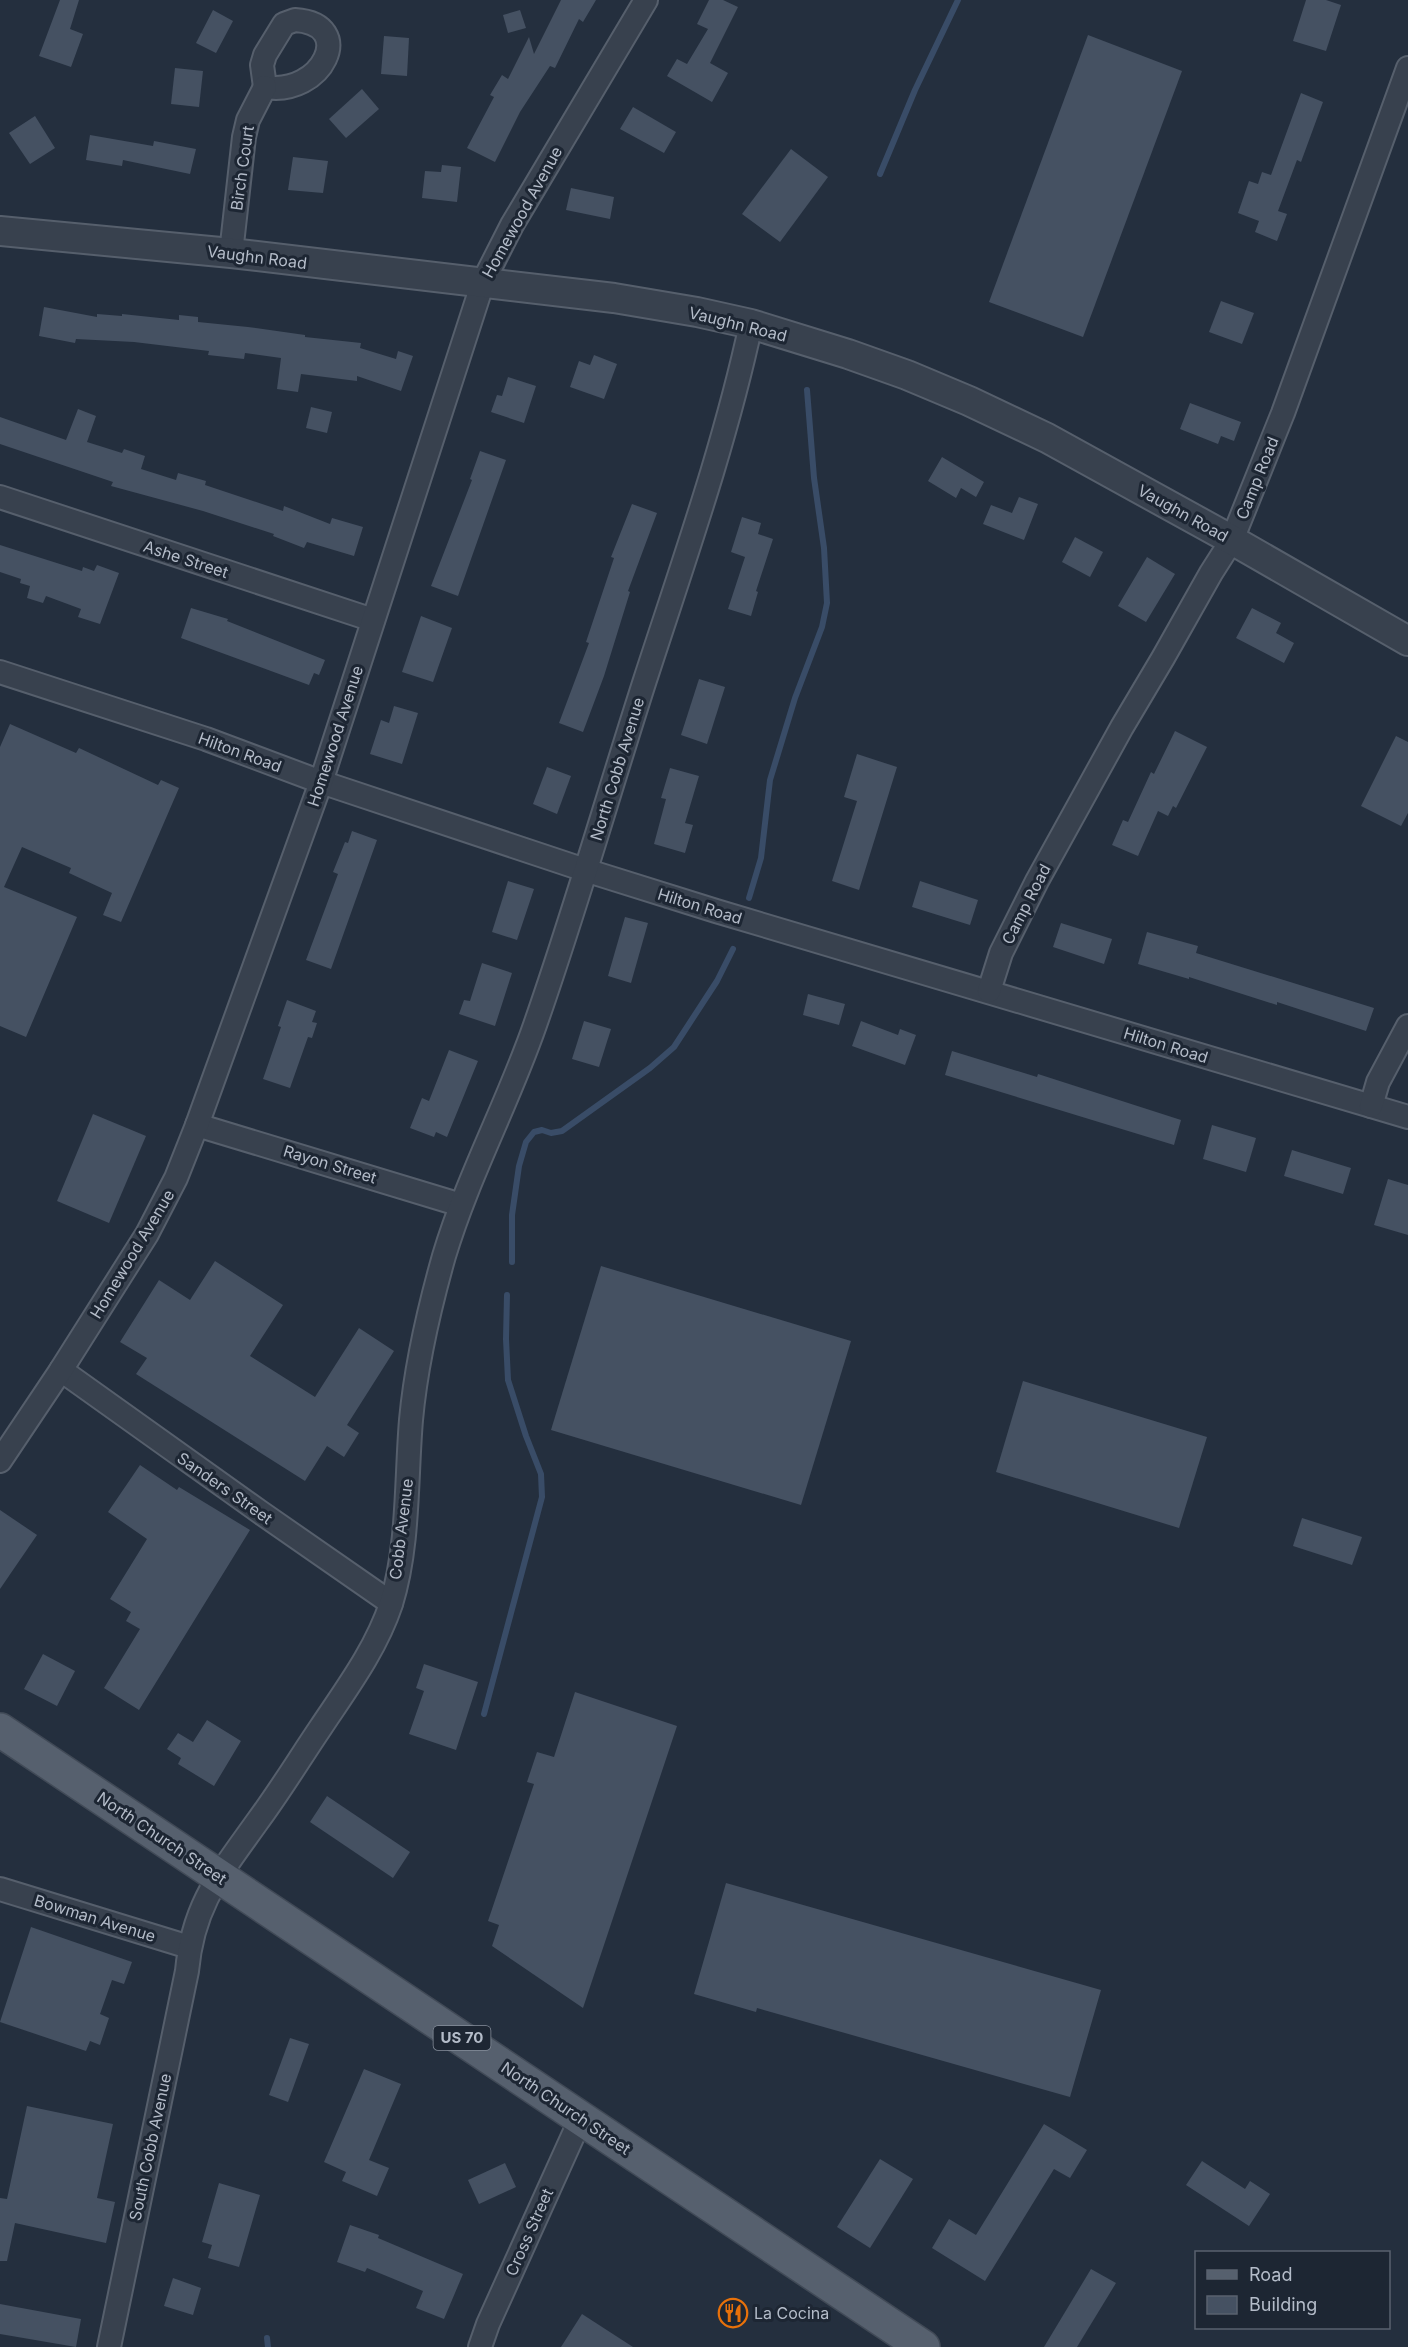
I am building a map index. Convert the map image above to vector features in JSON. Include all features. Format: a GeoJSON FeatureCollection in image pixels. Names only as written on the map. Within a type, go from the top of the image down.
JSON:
{"type":"FeatureCollection","features":[{"type":"Feature","properties":{"kind":"main road","name":"North Church Street"},"geometry":{"type":"LineString","coordinates":[[0,1730],[923,2347]]}},
{"type":"Feature","properties":{"kind":"street","name":"Homewood Avenue"},"geometry":{"type":"LineString","coordinates":[[0,1461],[147,1234],[176,1178],[198,1125],[321,782],[466,341],[483,282],[512,225],[646,0]]}},
{"type":"Feature","properties":{"kind":"street","name":"Camp Road"},"geometry":{"type":"LineString","coordinates":[[989,991],[1001,953],[1036,881],[1210,573],[1232,540],[1283,412],[1408,68]]}},
{"type":"Feature","properties":{"kind":"street","name":"Birch Court"},"geometry":{"type":"LineString","coordinates":[[231,253],[244,137],[248,120],[265,87]]}},
{"type":"Feature","properties":{"kind":"street","name":"Vaughn Road"},"geometry":{"type":"LineString","coordinates":[[0,231],[231,253],[614,298],[751,324],[859,358],[969,401],[1047,438],[1408,640]]}},
{"type":"Feature","properties":{"kind":"street","name":"North Cobb Avenue"},"geometry":{"type":"LineString","coordinates":[[461,1205],[534,1029],[738,383],[751,324]]}},
{"type":"Feature","properties":{"kind":"street","name":"Ashe Street"},"geometry":{"type":"LineString","coordinates":[[0,497],[373,620]]}},
{"type":"Feature","properties":{"kind":"street","name":"Hilton Road"},"geometry":{"type":"LineString","coordinates":[[0,672],[206,739],[321,782],[585,870],[728,915],[1408,1117]]}},
{"type":"Feature","properties":{"kind":"street"},"geometry":{"type":"LineString","coordinates":[[1371,1106],[1378,1082],[1408,1026]]}},
{"type":"Feature","properties":{"kind":"street","name":"Rayon Street"},"geometry":{"type":"LineString","coordinates":[[198,1125],[461,1205]]}},
{"type":"Feature","properties":{"kind":"street","name":"Cobb Avenue"},"geometry":{"type":"LineString","coordinates":[[189,1947],[197,1918],[219,1875],[260,1819],[363,1663],[391,1603],[403,1541],[416,1378],[431,1303],[461,1205]]}},
{"type":"Feature","properties":{"kind":"street","name":"Sanders Street"},"geometry":{"type":"LineString","coordinates":[[61,1370],[391,1603]]}},
{"type":"Feature","properties":{"kind":"street","name":"Bowman Avenue"},"geometry":{"type":"LineString","coordinates":[[2,1896],[189,1947]]}},
{"type":"Feature","properties":{"kind":"street","name":"South Cobb Avenue"},"geometry":{"type":"LineString","coordinates":[[109,2347],[187,1971],[189,1947]]}},
{"type":"Feature","properties":{"kind":"street","name":"Cross Street"},"geometry":{"type":"LineString","coordinates":[[480,2347],[582,2118]]}},
{"type":"Feature","properties":{"kind":"building"},"geometry":{"type":"Polygon","coordinates":[[[60,0],[79,0],[70,29],[83,34],[71,67],[39,56],[60,0]]]}},
{"type":"Feature","properties":{"kind":"building"},"geometry":{"type":"Polygon","coordinates":[[[561,0],[596,0],[583,22],[579,19],[555,68],[550,66],[520,112],[495,162],[467,148],[494,97],[490,95],[502,75],[508,79],[529,37],[534,54],[561,0]]]}},
{"type":"Feature","properties":{"kind":"building"},"geometry":{"type":"Polygon","coordinates":[[[709,0],[723,0],[738,7],[710,63],[728,73],[712,102],[667,76],[677,59],[687,64],[708,29],[697,24],[709,0]]]}},
{"type":"Feature","properties":{"kind":"building"},"geometry":{"type":"Polygon","coordinates":[[[1306,0],[1326,0],[1341,5],[1326,51],[1293,41],[1306,0]]]}},
{"type":"Feature","properties":{"kind":"building"},"geometry":{"type":"Polygon","coordinates":[[[213,10],[233,21],[216,53],[196,43],[213,10]]]}},
{"type":"Feature","properties":{"kind":"building"},"geometry":{"type":"Polygon","coordinates":[[[520,10],[526,28],[508,33],[503,15],[520,10]]]}},
{"type":"Feature","properties":{"kind":"building"},"geometry":{"type":"Polygon","coordinates":[[[1088,35],[1182,71],[1083,337],[989,302],[1088,35]]]}},
{"type":"Feature","properties":{"kind":"building"},"geometry":{"type":"Polygon","coordinates":[[[384,36],[409,38],[407,76],[381,74],[384,36]]]}},
{"type":"Feature","properties":{"kind":"building"},"geometry":{"type":"Polygon","coordinates":[[[175,68],[203,71],[199,107],[171,104],[175,68]]]}},
{"type":"Feature","properties":{"kind":"building"},"geometry":{"type":"Polygon","coordinates":[[[362,89],[379,109],[346,138],[329,119],[362,89]]]}},
{"type":"Feature","properties":{"kind":"building"},"geometry":{"type":"Polygon","coordinates":[[[1301,93],[1323,102],[1301,162],[1297,160],[1278,211],[1287,214],[1277,241],[1255,232],[1259,221],[1238,213],[1249,181],[1258,184],[1262,172],[1271,175],[1301,93]]]}},
{"type":"Feature","properties":{"kind":"building"},"geometry":{"type":"Polygon","coordinates":[[[633,107],[676,132],[664,153],[620,129],[633,107]]]}},
{"type":"Feature","properties":{"kind":"building"},"geometry":{"type":"Polygon","coordinates":[[[35,116],[55,148],[30,164],[9,133],[35,116]]]}},
{"type":"Feature","properties":{"kind":"building"},"geometry":{"type":"Polygon","coordinates":[[[90,135],[153,146],[154,141],[196,149],[190,174],[123,160],[122,166],[86,160],[90,135]]]}},
{"type":"Feature","properties":{"kind":"building"},"geometry":{"type":"Polygon","coordinates":[[[791,149],[828,177],[780,242],[742,214],[791,149]]]}},
{"type":"Feature","properties":{"kind":"building"},"geometry":{"type":"Polygon","coordinates":[[[293,157],[328,161],[323,193],[288,190],[293,157]]]}},
{"type":"Feature","properties":{"kind":"building"},"geometry":{"type":"Polygon","coordinates":[[[442,165],[461,167],[457,202],[422,198],[425,171],[441,172],[442,165]]]}},
{"type":"Feature","properties":{"kind":"building"},"geometry":{"type":"Polygon","coordinates":[[[571,188],[614,197],[610,219],[566,210],[571,188]]]}},
{"type":"Feature","properties":{"kind":"building"},"geometry":{"type":"Polygon","coordinates":[[[1221,301],[1254,313],[1242,344],[1209,332],[1221,301]]]}},
{"type":"Feature","properties":{"kind":"building"},"geometry":{"type":"Polygon","coordinates":[[[44,307],[97,317],[97,314],[122,316],[122,314],[179,320],[179,315],[198,317],[198,322],[361,343],[360,348],[396,359],[398,351],[413,356],[401,391],[357,376],[357,381],[301,374],[298,392],[277,389],[281,358],[245,353],[244,359],[208,355],[209,351],[134,342],[76,339],[75,343],[39,336],[44,307]]]}},
{"type":"Feature","properties":{"kind":"building"},"geometry":{"type":"Polygon","coordinates":[[[594,355],[617,364],[604,399],[570,387],[579,361],[590,365],[594,355]]]}},
{"type":"Feature","properties":{"kind":"building"},"geometry":{"type":"Polygon","coordinates":[[[508,377],[536,386],[524,423],[491,412],[497,395],[502,396],[508,377]]]}},
{"type":"Feature","properties":{"kind":"building"},"geometry":{"type":"Polygon","coordinates":[[[1190,403],[1241,422],[1234,441],[1221,436],[1218,444],[1180,429],[1190,403]]]}},
{"type":"Feature","properties":{"kind":"building"},"geometry":{"type":"Polygon","coordinates":[[[311,407],[332,412],[327,433],[306,428],[311,407]]]}},
{"type":"Feature","properties":{"kind":"building"},"geometry":{"type":"Polygon","coordinates":[[[78,409],[96,416],[87,442],[122,453],[124,449],[145,456],[141,469],[176,480],[178,473],[206,481],[205,485],[283,511],[284,506],[330,524],[332,518],[363,527],[354,556],[307,542],[304,548],[273,536],[274,534],[203,511],[111,486],[113,482],[0,444],[0,417],[66,440],[78,409]]]}},
{"type":"Feature","properties":{"kind":"building"},"geometry":{"type":"Polygon","coordinates":[[[480,451],[506,460],[458,596],[431,586],[472,480],[470,479],[480,451]]]}},
{"type":"Feature","properties":{"kind":"building"},"geometry":{"type":"Polygon","coordinates":[[[942,457],[984,482],[976,497],[961,488],[956,498],[928,481],[942,457]]]}},
{"type":"Feature","properties":{"kind":"building"},"geometry":{"type":"Polygon","coordinates":[[[1019,497],[1038,504],[1024,540],[983,524],[991,505],[1012,513],[1019,497]]]}},
{"type":"Feature","properties":{"kind":"building"},"geometry":{"type":"Polygon","coordinates":[[[632,504],[657,513],[628,591],[630,592],[604,676],[583,732],[559,723],[589,643],[586,642],[614,558],[611,557],[632,504]]]}},
{"type":"Feature","properties":{"kind":"building"},"geometry":{"type":"Polygon","coordinates":[[[742,517],[761,523],[758,534],[773,539],[756,591],[758,592],[751,616],[728,609],[745,557],[731,552],[742,517]]]}},
{"type":"Feature","properties":{"kind":"building"},"geometry":{"type":"Polygon","coordinates":[[[1075,537],[1103,552],[1090,577],[1062,562],[1075,537]]]}},
{"type":"Feature","properties":{"kind":"building"},"geometry":{"type":"Polygon","coordinates":[[[0,545],[82,571],[83,567],[94,571],[97,565],[119,573],[100,624],[78,617],[81,609],[46,596],[43,603],[27,598],[30,586],[20,583],[21,579],[0,572],[0,545]]]}},
{"type":"Feature","properties":{"kind":"building"},"geometry":{"type":"Polygon","coordinates":[[[1147,557],[1175,574],[1146,622],[1118,606],[1147,557]]]}},
{"type":"Feature","properties":{"kind":"building"},"geometry":{"type":"Polygon","coordinates":[[[191,608],[228,619],[227,621],[325,660],[319,675],[314,673],[309,685],[181,638],[191,608]]]}},
{"type":"Feature","properties":{"kind":"building"},"geometry":{"type":"Polygon","coordinates":[[[1252,608],[1281,623],[1276,633],[1294,643],[1284,663],[1236,638],[1252,608]]]}},
{"type":"Feature","properties":{"kind":"building"},"geometry":{"type":"Polygon","coordinates":[[[421,616],[452,628],[433,682],[402,672],[421,616]]]}},
{"type":"Feature","properties":{"kind":"building"},"geometry":{"type":"Polygon","coordinates":[[[699,679],[725,687],[707,744],[681,735],[699,679]]]}},
{"type":"Feature","properties":{"kind":"building"},"geometry":{"type":"Polygon","coordinates":[[[394,706],[418,713],[402,764],[370,754],[381,720],[389,723],[394,706]]]}},
{"type":"Feature","properties":{"kind":"building"},"geometry":{"type":"Polygon","coordinates":[[[10,724],[76,753],[79,748],[158,785],[161,780],[179,788],[121,922],[103,915],[112,893],[69,873],[71,868],[22,847],[4,887],[77,917],[26,1037],[0,1026],[0,747],[10,724]]]}},
{"type":"Feature","properties":{"kind":"building"},"geometry":{"type":"Polygon","coordinates":[[[1175,731],[1207,747],[1176,808],[1173,806],[1168,816],[1158,811],[1138,856],[1112,845],[1123,820],[1128,822],[1151,772],[1154,774],[1175,731]]]}},
{"type":"Feature","properties":{"kind":"building"},"geometry":{"type":"Polygon","coordinates":[[[1396,736],[1408,742],[1408,813],[1401,826],[1361,806],[1396,736]]]}},
{"type":"Feature","properties":{"kind":"building"},"geometry":{"type":"Polygon","coordinates":[[[857,754],[897,767],[859,890],[832,881],[857,801],[844,797],[857,754]]]}},
{"type":"Feature","properties":{"kind":"building"},"geometry":{"type":"Polygon","coordinates":[[[547,767],[571,776],[557,814],[533,804],[547,767]]]}},
{"type":"Feature","properties":{"kind":"building"},"geometry":{"type":"Polygon","coordinates":[[[670,768],[699,776],[685,823],[693,825],[685,853],[654,844],[666,799],[661,798],[670,768]]]}},
{"type":"Feature","properties":{"kind":"building"},"geometry":{"type":"Polygon","coordinates":[[[352,831],[377,840],[331,969],[306,960],[338,874],[333,872],[352,831]]]}},
{"type":"Feature","properties":{"kind":"building"},"geometry":{"type":"Polygon","coordinates":[[[508,881],[534,889],[517,940],[492,932],[508,881]]]}},
{"type":"Feature","properties":{"kind":"building"},"geometry":{"type":"Polygon","coordinates":[[[920,881],[978,900],[970,925],[912,907],[920,881]]]}},
{"type":"Feature","properties":{"kind":"building"},"geometry":{"type":"Polygon","coordinates":[[[625,917],[648,923],[631,983],[608,976],[625,917]]]}},
{"type":"Feature","properties":{"kind":"building"},"geometry":{"type":"Polygon","coordinates":[[[1061,923],[1112,939],[1104,964],[1053,947],[1061,923]]]}},
{"type":"Feature","properties":{"kind":"building"},"geometry":{"type":"Polygon","coordinates":[[[1147,932],[1198,946],[1196,953],[1374,1008],[1366,1031],[1277,1002],[1277,1005],[1189,977],[1189,979],[1138,964],[1147,932]]]}},
{"type":"Feature","properties":{"kind":"building"},"geometry":{"type":"Polygon","coordinates":[[[482,963],[512,973],[495,1026],[459,1014],[464,1000],[470,1001],[482,963]]]}},
{"type":"Feature","properties":{"kind":"building"},"geometry":{"type":"Polygon","coordinates":[[[808,994],[845,1004],[839,1025],[803,1015],[808,994]]]}},
{"type":"Feature","properties":{"kind":"building"},"geometry":{"type":"Polygon","coordinates":[[[287,1000],[316,1011],[312,1022],[317,1023],[312,1038],[308,1037],[290,1088],[263,1079],[281,1027],[278,1026],[287,1000]]]}},
{"type":"Feature","properties":{"kind":"building"},"geometry":{"type":"Polygon","coordinates":[[[584,1021],[611,1029],[599,1067],[572,1059],[584,1021]]]}},
{"type":"Feature","properties":{"kind":"building"},"geometry":{"type":"Polygon","coordinates":[[[861,1021],[898,1035],[900,1029],[916,1035],[905,1065],[852,1046],[861,1021]]]}},
{"type":"Feature","properties":{"kind":"building"},"geometry":{"type":"Polygon","coordinates":[[[449,1050],[478,1061],[447,1137],[436,1132],[434,1137],[410,1128],[422,1098],[429,1101],[449,1050]]]}},
{"type":"Feature","properties":{"kind":"building"},"geometry":{"type":"Polygon","coordinates":[[[952,1051],[1037,1077],[1038,1074],[1181,1120],[1174,1145],[945,1075],[952,1051]]]}},
{"type":"Feature","properties":{"kind":"building"},"geometry":{"type":"Polygon","coordinates":[[[93,1114],[146,1136],[109,1223],[57,1201],[93,1114]]]}},
{"type":"Feature","properties":{"kind":"building"},"geometry":{"type":"Polygon","coordinates":[[[1212,1125],[1256,1138],[1246,1172],[1203,1159],[1212,1125]]]}},
{"type":"Feature","properties":{"kind":"building"},"geometry":{"type":"Polygon","coordinates":[[[1292,1150],[1351,1168],[1343,1194],[1284,1176],[1292,1150]]]}},
{"type":"Feature","properties":{"kind":"building"},"geometry":{"type":"Polygon","coordinates":[[[1388,1179],[1408,1185],[1408,1235],[1374,1225],[1388,1179]]]}},
{"type":"Feature","properties":{"kind":"building"},"geometry":{"type":"Polygon","coordinates":[[[215,1261],[283,1305],[250,1356],[315,1397],[359,1328],[394,1351],[347,1425],[359,1433],[344,1457],[327,1446],[305,1481],[136,1374],[147,1358],[120,1342],[159,1280],[190,1300],[215,1261]]]}},
{"type":"Feature","properties":{"kind":"building"},"geometry":{"type":"Polygon","coordinates":[[[601,1266],[851,1341],[801,1505],[551,1430],[601,1266]]]}},
{"type":"Feature","properties":{"kind":"building"},"geometry":{"type":"Polygon","coordinates":[[[1023,1381],[1207,1437],[1179,1528],[996,1472],[1023,1381]]]}},
{"type":"Feature","properties":{"kind":"building"},"geometry":{"type":"Polygon","coordinates":[[[140,1465],[177,1490],[179,1487],[250,1530],[139,1710],[104,1688],[140,1629],[126,1621],[131,1612],[110,1599],[147,1539],[108,1512],[140,1465]]]}},
{"type":"Feature","properties":{"kind":"building"},"geometry":{"type":"Polygon","coordinates":[[[0,1510],[37,1535],[0,1589],[0,1510]]]}},
{"type":"Feature","properties":{"kind":"building"},"geometry":{"type":"Polygon","coordinates":[[[1302,1518],[1362,1537],[1352,1565],[1293,1546],[1302,1518]]]}},
{"type":"Feature","properties":{"kind":"building"},"geometry":{"type":"Polygon","coordinates":[[[43,1654],[75,1671],[57,1706],[24,1689],[43,1654]]]}},
{"type":"Feature","properties":{"kind":"building"},"geometry":{"type":"Polygon","coordinates":[[[424,1664],[478,1682],[456,1750],[409,1734],[424,1691],[416,1688],[424,1664]]]}},
{"type":"Feature","properties":{"kind":"building"},"geometry":{"type":"Polygon","coordinates":[[[575,1692],[677,1726],[583,2008],[492,1946],[499,1925],[488,1921],[534,1784],[527,1782],[537,1752],[554,1757],[575,1692]]]}},
{"type":"Feature","properties":{"kind":"building"},"geometry":{"type":"Polygon","coordinates":[[[207,1720],[241,1741],[214,1786],[178,1764],[181,1758],[167,1749],[178,1733],[193,1742],[207,1720]]]}},
{"type":"Feature","properties":{"kind":"building"},"geometry":{"type":"Polygon","coordinates":[[[327,1796],[410,1852],[393,1878],[310,1822],[327,1796]]]}},
{"type":"Feature","properties":{"kind":"building"},"geometry":{"type":"Polygon","coordinates":[[[726,1883],[1101,1990],[1070,2097],[757,2008],[756,2012],[694,1994],[726,1883]]]}},
{"type":"Feature","properties":{"kind":"building"},"geometry":{"type":"Polygon","coordinates":[[[31,1927],[132,1962],[124,1984],[112,1980],[100,2014],[109,2018],[100,2045],[90,2041],[86,2051],[0,2022],[31,1927]]]}},
{"type":"Feature","properties":{"kind":"building"},"geometry":{"type":"Polygon","coordinates":[[[290,2038],[309,2044],[288,2102],[269,2095],[290,2038]]]}},
{"type":"Feature","properties":{"kind":"building"},"geometry":{"type":"Polygon","coordinates":[[[364,2069],[401,2084],[369,2160],[389,2168],[377,2196],[342,2181],[346,2172],[324,2162],[364,2069]]]}},
{"type":"Feature","properties":{"kind":"building"},"geometry":{"type":"Polygon","coordinates":[[[27,2106],[113,2124],[97,2198],[115,2202],[106,2243],[15,2223],[7,2261],[0,2261],[0,2198],[7,2199],[27,2106]]]}},
{"type":"Feature","properties":{"kind":"building"},"geometry":{"type":"Polygon","coordinates":[[[1044,2124],[1087,2150],[1070,2178],[1054,2169],[985,2281],[932,2248],[949,2219],[976,2235],[1044,2124]]]}},
{"type":"Feature","properties":{"kind":"building"},"geometry":{"type":"Polygon","coordinates":[[[880,2159],[913,2179],[870,2248],[837,2227],[880,2159]]]}},
{"type":"Feature","properties":{"kind":"building"},"geometry":{"type":"Polygon","coordinates":[[[1202,2161],[1245,2189],[1250,2181],[1270,2194],[1249,2226],[1186,2185],[1202,2161]]]}},
{"type":"Feature","properties":{"kind":"building"},"geometry":{"type":"Polygon","coordinates":[[[505,2163],[516,2187],[479,2204],[468,2180],[505,2163]]]}},
{"type":"Feature","properties":{"kind":"building"},"geometry":{"type":"Polygon","coordinates":[[[219,2183],[260,2195],[239,2267],[208,2258],[212,2245],[202,2242],[219,2183]]]}},
{"type":"Feature","properties":{"kind":"building"},"geometry":{"type":"Polygon","coordinates":[[[350,2225],[379,2235],[378,2238],[463,2274],[444,2319],[416,2308],[423,2291],[367,2268],[365,2272],[337,2262],[350,2225]]]}},
{"type":"Feature","properties":{"kind":"building"},"geometry":{"type":"Polygon","coordinates":[[[1091,2269],[1116,2283],[1077,2347],[1044,2347],[1091,2269]]]}},
{"type":"Feature","properties":{"kind":"building"},"geometry":{"type":"Polygon","coordinates":[[[173,2278],[201,2288],[193,2315],[164,2306],[173,2278]]]}},
{"type":"Feature","properties":{"kind":"building"},"geometry":{"type":"Polygon","coordinates":[[[0,2304],[81,2319],[76,2347],[0,2334],[0,2304]]]}},
{"type":"Feature","properties":{"kind":"building"},"geometry":{"type":"Polygon","coordinates":[[[582,2314],[633,2347],[561,2347],[582,2314]]]}},
{"type":"Feature","properties":{"kind":"waterway"},"geometry":{"type":"LineString","coordinates":[[880,174],[915,90],[958,0]]}},
{"type":"Feature","properties":{"kind":"waterway"},"geometry":{"type":"LineString","coordinates":[[749,898],[761,858],[770,780],[795,698],[822,627],[827,603],[824,548],[814,478],[807,390]]}},
{"type":"Feature","properties":{"kind":"waterway"},"geometry":{"type":"LineString","coordinates":[[512,1262],[512,1215],[519,1166],[526,1142],[534,1132],[562,1131],[650,1068],[674,1047],[717,981],[733,949]]}},
{"type":"Feature","properties":{"kind":"waterway"},"geometry":{"type":"LineString","coordinates":[[484,1714],[542,1497],[541,1474],[508,1380],[507,1295]]}},
{"type":"Feature","properties":{"kind":"waterway"},"geometry":{"type":"LineString","coordinates":[[267,2338],[268,2347]]}},
{"type":"Feature","properties":{"kind":"place","name":"La Cocina"},"geometry":{"type":"Point","coordinates":[733,2313]}}]}
